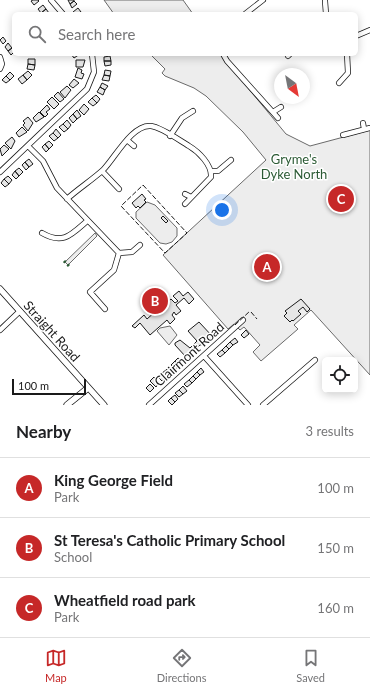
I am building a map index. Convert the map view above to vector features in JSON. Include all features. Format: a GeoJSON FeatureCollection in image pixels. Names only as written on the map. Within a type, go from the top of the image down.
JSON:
{"type":"FeatureCollection","features":[{"type":"Feature","properties":{"kind":"street"},"geometry":{"type":"LineString","coordinates":[[51,0],[61,12]]}},
{"type":"Feature","properties":{"kind":"street"},"geometry":{"type":"LineString","coordinates":[[248,12],[263,0]]}},
{"type":"Feature","properties":{"kind":"street"},"geometry":{"type":"LineString","coordinates":[[325,1],[326,12]]}},
{"type":"Feature","properties":{"kind":"street"},"geometry":{"type":"LineString","coordinates":[[358,35],[370,30]]}},
{"type":"Feature","properties":{"kind":"street"},"geometry":{"type":"LineString","coordinates":[[0,172],[87,89],[94,72],[92,56]]}},
{"type":"Feature","properties":{"kind":"street"},"geometry":{"type":"LineString","coordinates":[[224,56],[278,118]]}},
{"type":"Feature","properties":{"kind":"street"},"geometry":{"type":"LineString","coordinates":[[339,83],[348,72],[347,56]]}},
{"type":"Feature","properties":{"kind":"street"},"geometry":{"type":"LineString","coordinates":[[0,57],[2,60],[0,69]]}},
{"type":"Feature","properties":{"kind":"street"},"geometry":{"type":"LineString","coordinates":[[273,112],[281,107]]}},
{"type":"Feature","properties":{"kind":"street"},"geometry":{"type":"LineString","coordinates":[[170,136],[182,118],[194,111]]}},
{"type":"Feature","properties":{"kind":"street"},"geometry":{"type":"LineString","coordinates":[[362,123],[364,129]]}},
{"type":"Feature","properties":{"kind":"street"},"geometry":{"type":"LineString","coordinates":[[67,199],[102,171],[127,140],[143,126],[157,127],[191,147],[208,164],[211,171],[211,177],[186,204]]}},
{"type":"Feature","properties":{"kind":"street"},"geometry":{"type":"LineString","coordinates":[[343,135],[370,128]]}},
{"type":"Feature","properties":{"kind":"street"},"geometry":{"type":"LineString","coordinates":[[127,140],[134,146]]}},
{"type":"Feature","properties":{"kind":"street"},"geometry":{"type":"LineString","coordinates":[[28,146],[43,161],[57,188],[119,253],[132,252],[140,245]]}},
{"type":"Feature","properties":{"kind":"street"},"geometry":{"type":"LineString","coordinates":[[211,171],[218,171],[231,160]]}},
{"type":"Feature","properties":{"kind":"street"},"geometry":{"type":"LineString","coordinates":[[102,171],[119,189]]}},
{"type":"Feature","properties":{"kind":"street"},"geometry":{"type":"LineString","coordinates":[[185,194],[191,197]]}},
{"type":"Feature","properties":{"kind":"street"},"geometry":{"type":"LineString","coordinates":[[42,233],[52,239],[60,239],[73,233],[87,221]]}},
{"type":"Feature","properties":{"kind":"street"},"geometry":{"type":"LineString","coordinates":[[105,309],[90,292],[114,270],[119,253]]}},
{"type":"Feature","properties":{"kind":"street","name":"Straight Road"},"geometry":{"type":"LineString","coordinates":[[0,289],[104,405]]}},
{"type":"Feature","properties":{"kind":"street"},"geometry":{"type":"LineString","coordinates":[[0,330],[20,311]]}},
{"type":"Feature","properties":{"kind":"street","name":"Clairmont Road"},"geometry":{"type":"LineString","coordinates":[[149,405],[243,320]]}},
{"type":"Feature","properties":{"kind":"street"},"geometry":{"type":"LineString","coordinates":[[204,356],[248,405]]}},
{"type":"Feature","properties":{"kind":"street"},"geometry":{"type":"LineString","coordinates":[[263,405],[315,360]]}},
{"type":"Feature","properties":{"kind":"street"},"geometry":{"type":"LineString","coordinates":[[67,405],[88,388]]}},
{"type":"Feature","properties":{"kind":"shaded area"},"geometry":{"type":"Polygon","coordinates":[[[104,0],[183,0],[192,12],[113,12],[104,0]]]}},
{"type":"Feature","properties":{"kind":"shaded area"},"geometry":{"type":"Polygon","coordinates":[[[152,56],[222,56],[286,134],[310,146],[370,130],[370,375],[358,362],[358,357],[354,357],[311,310],[294,325],[298,329],[261,361],[253,352],[260,345],[244,327],[240,330],[234,324],[228,329],[163,255],[266,160],[243,132],[206,96],[194,88],[165,76],[162,73],[165,69],[152,56]]]}},
{"type":"Feature","properties":{"kind":"shaded area"},"geometry":{"type":"Polygon","coordinates":[[[147,202],[155,205],[177,228],[177,236],[172,242],[166,244],[160,243],[136,218],[136,212],[147,202]]]}},
{"type":"Feature","properties":{"kind":"shaded area"},"geometry":{"type":"Polygon","coordinates":[[[95,233],[97,236],[68,265],[65,262],[95,233]]]}},
{"type":"Feature","properties":{"kind":"shaded area"},"geometry":{"type":"Polygon","coordinates":[[[170,326],[177,335],[169,345],[157,331],[160,328],[170,326]]]}},
{"type":"Feature","properties":{"kind":"building"},"geometry":{"type":"Polygon","coordinates":[[[68,0],[74,0],[74,1],[70,4],[68,0]]]}},
{"type":"Feature","properties":{"kind":"building"},"geometry":{"type":"Polygon","coordinates":[[[31,1],[39,1],[34,5],[31,1]]]}},
{"type":"Feature","properties":{"kind":"building"},"geometry":{"type":"Polygon","coordinates":[[[74,1],[77,4],[72,8],[70,4],[74,1]]]}},
{"type":"Feature","properties":{"kind":"building"},"geometry":{"type":"Polygon","coordinates":[[[43,5],[46,9],[40,12],[38,9],[43,5]]]}},
{"type":"Feature","properties":{"kind":"building"},"geometry":{"type":"Polygon","coordinates":[[[78,8],[81,12],[73,12],[78,8]]]}},
{"type":"Feature","properties":{"kind":"building"},"geometry":{"type":"Polygon","coordinates":[[[3,37],[6,41],[3,44],[0,40],[3,37]]]}},
{"type":"Feature","properties":{"kind":"building"},"geometry":{"type":"Polygon","coordinates":[[[8,43],[12,48],[8,51],[5,47],[8,43]]]}},
{"type":"Feature","properties":{"kind":"building"},"geometry":{"type":"Polygon","coordinates":[[[12,48],[11,55],[8,51],[12,48]]]}},
{"type":"Feature","properties":{"kind":"building"},"geometry":{"type":"Polygon","coordinates":[[[110,56],[111,61],[104,61],[104,57],[110,56]]]}},
{"type":"Feature","properties":{"kind":"building"},"geometry":{"type":"Polygon","coordinates":[[[28,59],[35,59],[35,65],[28,64],[28,59]]]}},
{"type":"Feature","properties":{"kind":"building"},"geometry":{"type":"Polygon","coordinates":[[[76,60],[85,60],[83,67],[76,67],[76,60]]]}},
{"type":"Feature","properties":{"kind":"building"},"geometry":{"type":"Polygon","coordinates":[[[104,61],[111,61],[111,65],[105,66],[104,61]]]}},
{"type":"Feature","properties":{"kind":"building"},"geometry":{"type":"Polygon","coordinates":[[[28,64],[35,65],[34,70],[27,69],[28,64]]]}},
{"type":"Feature","properties":{"kind":"building"},"geometry":{"type":"Polygon","coordinates":[[[78,68],[82,70],[81,73],[84,74],[82,79],[75,77],[78,68]]]}},
{"type":"Feature","properties":{"kind":"building"},"geometry":{"type":"Polygon","coordinates":[[[105,70],[111,71],[110,76],[104,75],[105,70]]]}},
{"type":"Feature","properties":{"kind":"building"},"geometry":{"type":"Polygon","coordinates":[[[28,71],[32,75],[27,80],[23,75],[28,71]]]}},
{"type":"Feature","properties":{"kind":"building"},"geometry":{"type":"Polygon","coordinates":[[[10,72],[14,76],[10,80],[6,76],[10,72]]]}},
{"type":"Feature","properties":{"kind":"building"},"geometry":{"type":"Polygon","coordinates":[[[23,75],[27,80],[22,84],[18,79],[23,75]]]}},
{"type":"Feature","properties":{"kind":"building"},"geometry":{"type":"Polygon","coordinates":[[[104,75],[110,76],[109,81],[102,80],[104,75]]]}},
{"type":"Feature","properties":{"kind":"building"},"geometry":{"type":"Polygon","coordinates":[[[6,76],[10,80],[6,83],[2,80],[6,76]]]}},
{"type":"Feature","properties":{"kind":"building"},"geometry":{"type":"Polygon","coordinates":[[[74,79],[79,83],[73,88],[69,85],[74,79]]]}},
{"type":"Feature","properties":{"kind":"building"},"geometry":{"type":"Polygon","coordinates":[[[102,83],[108,86],[105,90],[100,87],[102,83]]]}},
{"type":"Feature","properties":{"kind":"building"},"geometry":{"type":"Polygon","coordinates":[[[67,86],[71,90],[65,98],[60,92],[67,86]]]}},
{"type":"Feature","properties":{"kind":"building"},"geometry":{"type":"Polygon","coordinates":[[[100,87],[105,90],[103,95],[97,92],[100,87]]]}},
{"type":"Feature","properties":{"kind":"building"},"geometry":{"type":"Polygon","coordinates":[[[58,92],[64,99],[60,102],[54,96],[58,92]]]}},
{"type":"Feature","properties":{"kind":"building"},"geometry":{"type":"Polygon","coordinates":[[[96,95],[100,99],[97,103],[92,98],[96,95]]]}},
{"type":"Feature","properties":{"kind":"building"},"geometry":{"type":"Polygon","coordinates":[[[52,97],[59,104],[54,109],[47,102],[52,97]]]}},
{"type":"Feature","properties":{"kind":"building"},"geometry":{"type":"Polygon","coordinates":[[[92,98],[97,103],[93,106],[88,102],[92,98]]]}},
{"type":"Feature","properties":{"kind":"building"},"geometry":{"type":"Polygon","coordinates":[[[84,104],[89,109],[84,115],[79,110],[84,104]]]}},
{"type":"Feature","properties":{"kind":"building"},"geometry":{"type":"Polygon","coordinates":[[[47,105],[50,109],[46,112],[48,114],[45,117],[40,112],[47,105]]]}},
{"type":"Feature","properties":{"kind":"building"},"geometry":{"type":"Polygon","coordinates":[[[77,110],[81,116],[77,119],[73,114],[77,110]]]}},
{"type":"Feature","properties":{"kind":"building"},"geometry":{"type":"Polygon","coordinates":[[[39,112],[44,117],[36,122],[33,118],[39,112]]]}},
{"type":"Feature","properties":{"kind":"building"},"geometry":{"type":"Polygon","coordinates":[[[73,114],[77,119],[73,123],[69,118],[73,114]]]}},
{"type":"Feature","properties":{"kind":"building"},"geometry":{"type":"Polygon","coordinates":[[[28,117],[33,123],[28,131],[23,125],[25,123],[23,121],[28,117]]]}},
{"type":"Feature","properties":{"kind":"building"},"geometry":{"type":"Polygon","coordinates":[[[67,120],[71,125],[68,129],[63,124],[67,120]]]}},
{"type":"Feature","properties":{"kind":"building"},"geometry":{"type":"Polygon","coordinates":[[[63,124],[68,129],[64,132],[59,127],[63,124]]]}},
{"type":"Feature","properties":{"kind":"building"},"geometry":{"type":"Polygon","coordinates":[[[22,127],[27,132],[19,137],[16,133],[22,127]]]}},
{"type":"Feature","properties":{"kind":"building"},"geometry":{"type":"Polygon","coordinates":[[[56,129],[61,135],[58,138],[53,133],[56,129]]]}},
{"type":"Feature","properties":{"kind":"building"},"geometry":{"type":"Polygon","coordinates":[[[53,133],[58,138],[54,141],[49,136],[53,133]]]}},
{"type":"Feature","properties":{"kind":"building"},"geometry":{"type":"Polygon","coordinates":[[[12,137],[15,141],[11,149],[5,143],[12,137]]]}},
{"type":"Feature","properties":{"kind":"building"},"geometry":{"type":"Polygon","coordinates":[[[49,141],[53,145],[49,149],[45,144],[49,141]]]}},
{"type":"Feature","properties":{"kind":"building"},"geometry":{"type":"Polygon","coordinates":[[[45,144],[49,149],[46,152],[42,147],[45,144]]]}},
{"type":"Feature","properties":{"kind":"building"},"geometry":{"type":"Polygon","coordinates":[[[4,145],[9,149],[2,156],[0,149],[4,145]]]}},
{"type":"Feature","properties":{"kind":"building"},"geometry":{"type":"Polygon","coordinates":[[[29,159],[33,164],[29,167],[25,162],[29,159]]]}},
{"type":"Feature","properties":{"kind":"building"},"geometry":{"type":"Polygon","coordinates":[[[25,162],[29,167],[26,170],[22,165],[25,162]]]}},
{"type":"Feature","properties":{"kind":"building"},"geometry":{"type":"Polygon","coordinates":[[[19,168],[23,172],[19,176],[15,171],[19,168]]]}},
{"type":"Feature","properties":{"kind":"building"},"geometry":{"type":"Polygon","coordinates":[[[15,171],[19,176],[16,179],[12,175],[15,171]]]}},
{"type":"Feature","properties":{"kind":"building"},"geometry":{"type":"Polygon","coordinates":[[[8,176],[12,180],[9,184],[4,179],[8,176]]]}},
{"type":"Feature","properties":{"kind":"building"},"geometry":{"type":"Polygon","coordinates":[[[4,179],[9,184],[5,187],[1,183],[4,179]]]}},
{"type":"Feature","properties":{"kind":"building"},"geometry":{"type":"Polygon","coordinates":[[[142,194],[146,199],[144,200],[146,202],[140,208],[138,206],[136,208],[132,203],[142,194]]]}},
{"type":"Feature","properties":{"kind":"building"},"geometry":{"type":"Polygon","coordinates":[[[163,216],[168,221],[166,223],[161,218],[163,216]]]}},
{"type":"Feature","properties":{"kind":"building"},"geometry":{"type":"Polygon","coordinates":[[[179,291],[183,296],[188,292],[194,299],[189,304],[184,298],[176,305],[181,311],[176,315],[174,312],[172,315],[175,319],[170,324],[167,320],[150,335],[140,323],[135,328],[132,326],[144,315],[147,319],[156,311],[152,307],[148,311],[145,307],[157,296],[162,301],[154,307],[155,308],[160,305],[161,307],[171,299],[175,303],[178,301],[173,296],[179,291]]]}},
{"type":"Feature","properties":{"kind":"building"},"geometry":{"type":"Polygon","coordinates":[[[301,299],[310,309],[307,312],[303,307],[298,311],[301,314],[290,322],[284,316],[287,313],[285,311],[301,299]]]}},
{"type":"Feature","properties":{"kind":"building"},"geometry":{"type":"Polygon","coordinates":[[[199,322],[213,337],[205,344],[200,345],[186,357],[175,345],[175,343],[180,340],[190,348],[197,341],[188,331],[199,322]]]}},
{"type":"Feature","properties":{"kind":"building"},"geometry":{"type":"Polygon","coordinates":[[[246,330],[249,334],[244,338],[241,335],[246,330]]]}},
{"type":"Feature","properties":{"kind":"building"},"geometry":{"type":"Polygon","coordinates":[[[235,338],[238,342],[233,345],[230,342],[235,338]]]}},
{"type":"Feature","properties":{"kind":"building"},"geometry":{"type":"Polygon","coordinates":[[[230,342],[233,345],[229,349],[226,346],[230,342]]]}},
{"type":"Feature","properties":{"kind":"building"},"geometry":{"type":"Polygon","coordinates":[[[226,346],[229,349],[225,353],[222,350],[226,346]]]}},
{"type":"Feature","properties":{"kind":"building"},"geometry":{"type":"Polygon","coordinates":[[[222,350],[225,353],[220,357],[217,354],[222,350]]]}},
{"type":"Feature","properties":{"kind":"building"},"geometry":{"type":"Polygon","coordinates":[[[178,358],[183,362],[179,366],[175,361],[178,358]]]}},
{"type":"Feature","properties":{"kind":"building"},"geometry":{"type":"Polygon","coordinates":[[[175,361],[179,366],[175,369],[171,365],[175,361]]]}},
{"type":"Feature","properties":{"kind":"building"},"geometry":{"type":"Polygon","coordinates":[[[170,367],[174,371],[170,374],[166,370],[170,367]]]}},
{"type":"Feature","properties":{"kind":"building"},"geometry":{"type":"Polygon","coordinates":[[[201,368],[204,372],[200,375],[197,372],[201,368]]]}},
{"type":"Feature","properties":{"kind":"building"},"geometry":{"type":"Polygon","coordinates":[[[166,370],[170,374],[166,377],[162,373],[166,370]]]}},
{"type":"Feature","properties":{"kind":"building"},"geometry":{"type":"Polygon","coordinates":[[[197,372],[200,375],[196,379],[193,376],[197,372]]]}},
{"type":"Feature","properties":{"kind":"building"},"geometry":{"type":"Polygon","coordinates":[[[161,374],[165,378],[162,381],[158,377],[161,374]]]}},
{"type":"Feature","properties":{"kind":"building"},"geometry":{"type":"Polygon","coordinates":[[[193,376],[196,379],[192,383],[189,380],[193,376]]]}},
{"type":"Feature","properties":{"kind":"building"},"geometry":{"type":"Polygon","coordinates":[[[154,377],[159,383],[156,387],[150,381],[154,377]]]}},
{"type":"Feature","properties":{"kind":"building"},"geometry":{"type":"Polygon","coordinates":[[[189,380],[192,383],[187,387],[184,384],[189,380]]]}},
{"type":"Feature","properties":{"kind":"building"},"geometry":{"type":"Polygon","coordinates":[[[150,384],[154,388],[150,392],[146,388],[150,384]]]}},
{"type":"Feature","properties":{"kind":"building"},"geometry":{"type":"Polygon","coordinates":[[[183,386],[187,391],[183,394],[179,390],[183,386]]]}},
{"type":"Feature","properties":{"kind":"building"},"geometry":{"type":"Polygon","coordinates":[[[179,390],[183,394],[179,397],[175,393],[179,390]]]}},
{"type":"Feature","properties":{"kind":"building"},"geometry":{"type":"Polygon","coordinates":[[[175,395],[178,399],[175,402],[171,398],[175,395]]]}},
{"type":"Feature","properties":{"kind":"building"},"geometry":{"type":"Polygon","coordinates":[[[171,398],[175,402],[172,405],[168,401],[171,398]]]}},
{"type":"Feature","properties":{"kind":"hedge"},"geometry":{"type":"LineString","coordinates":[[64,261],[69,266]]}},
{"type":"Feature","properties":{"kind":"fence"},"geometry":{"type":"LineString","coordinates":[[143,185],[187,233],[165,253],[121,206],[143,185]]}},
{"type":"Feature","properties":{"kind":"fence"},"geometry":{"type":"LineString","coordinates":[[235,325],[250,311]]}},
{"type":"Feature","properties":{"kind":"fence"},"geometry":{"type":"LineString","coordinates":[[251,312],[257,319]]}},
{"type":"Feature","properties":{"kind":"place","name":"Wheatfield road park"},"geometry":{"type":"Point","coordinates":[341,199]}},
{"type":"Feature","properties":{"kind":"place","name":"King George Field"},"geometry":{"type":"Point","coordinates":[267,267]}},
{"type":"Feature","properties":{"kind":"place","name":"St Teresa's Catholic Primary School"},"geometry":{"type":"Point","coordinates":[155,301]}},
{"type":"Feature","properties":{"kind":"park label","name":"Gryme's Dyke North"},"geometry":{"type":"Point","coordinates":[294,166]}}]}
